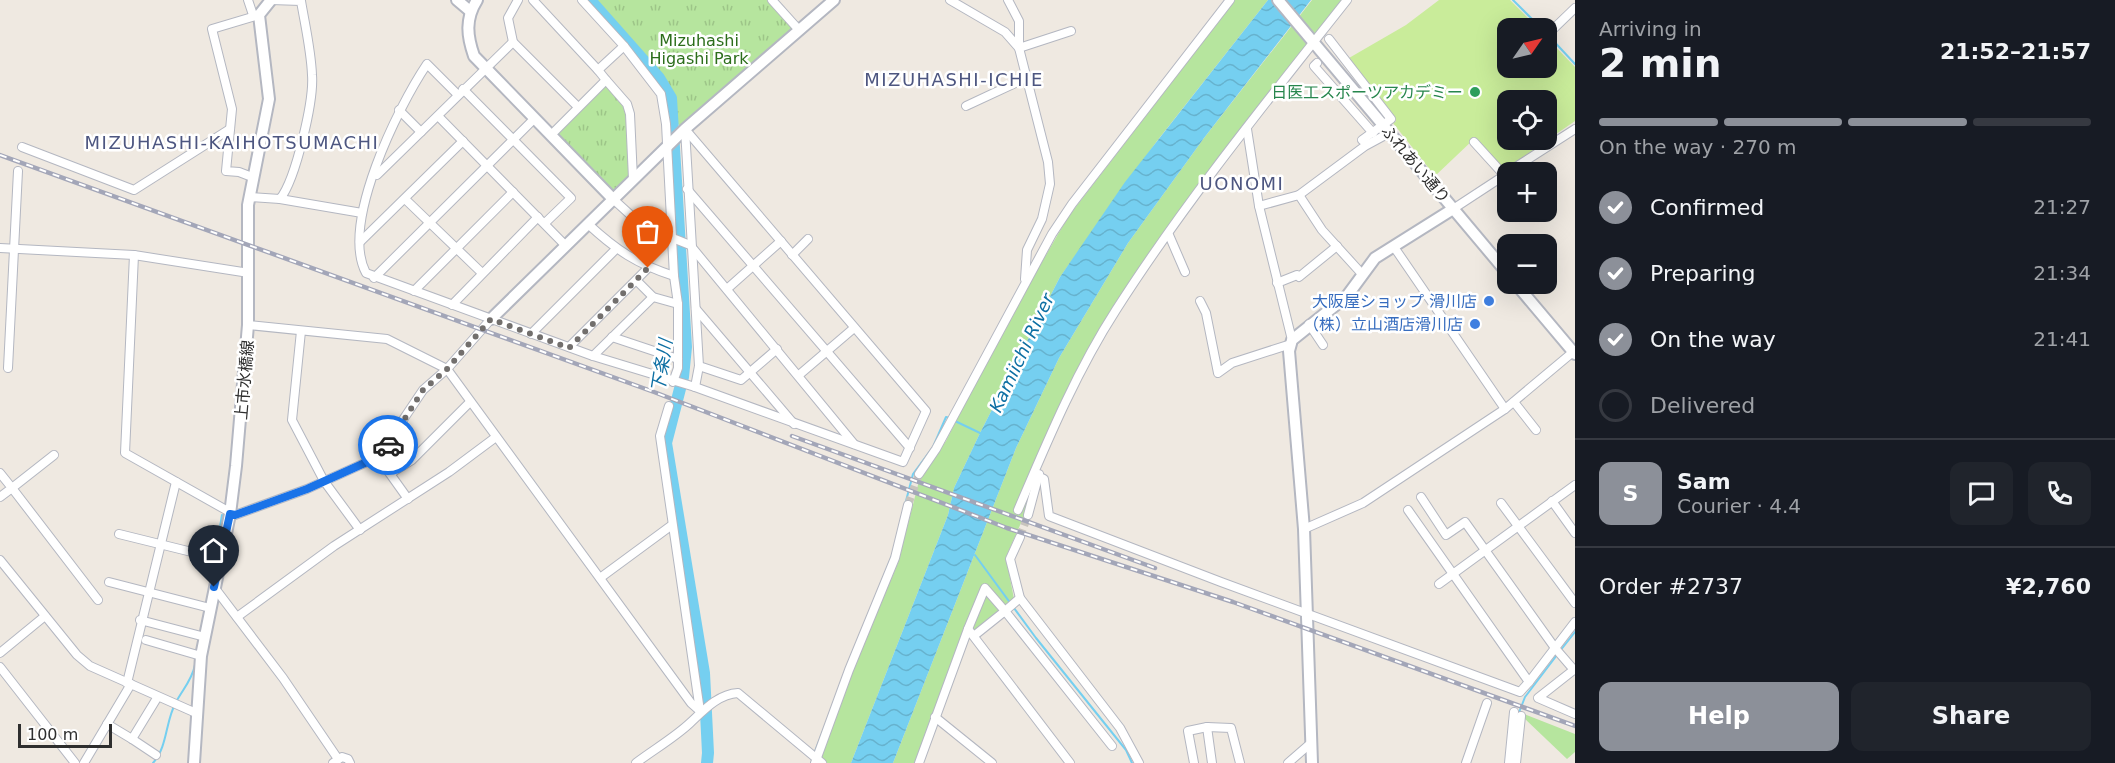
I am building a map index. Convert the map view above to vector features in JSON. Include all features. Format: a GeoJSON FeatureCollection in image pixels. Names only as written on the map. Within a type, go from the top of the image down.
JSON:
{"type":"FeatureCollection","features":[{"type":"Feature","properties":{"kind":"street"},"geometry":{"type":"LineString","coordinates":[[248,0],[256,15]]}},
{"type":"Feature","properties":{"kind":"street"},"geometry":{"type":"LineString","coordinates":[[252,177],[239,172],[226,171],[232,109],[212,29],[256,15],[271,0],[301,1],[312,76],[294,171],[280,199]]}},
{"type":"Feature","properties":{"kind":"street"},"geometry":{"type":"LineString","coordinates":[[458,0],[470,11]]}},
{"type":"Feature","properties":{"kind":"street"},"geometry":{"type":"LineString","coordinates":[[477,0],[470,11],[468,40],[474,56],[484,68],[636,220],[655,231],[688,244],[855,445]]}},
{"type":"Feature","properties":{"kind":"street"},"geometry":{"type":"LineString","coordinates":[[518,0],[508,18],[513,42],[578,107]]}},
{"type":"Feature","properties":{"kind":"street"},"geometry":{"type":"LineString","coordinates":[[532,0],[627,104],[630,114],[633,178]]}},
{"type":"Feature","properties":{"kind":"street"},"geometry":{"type":"LineString","coordinates":[[582,0],[624,46],[661,94],[669,145],[674,276],[678,304],[678,368],[675,382]]}},
{"type":"Feature","properties":{"kind":"street"},"geometry":{"type":"LineString","coordinates":[[773,0],[799,30]]}},
{"type":"Feature","properties":{"kind":"street"},"geometry":{"type":"LineString","coordinates":[[134,255],[125,453],[230,514],[235,515],[260,507],[378,457],[423,390],[447,369],[491,319],[683,131],[834,0]]}},
{"type":"Feature","properties":{"kind":"street"},"geometry":{"type":"LineString","coordinates":[[950,0],[1005,32],[1019,48]]}},
{"type":"Feature","properties":{"kind":"street"},"geometry":{"type":"LineString","coordinates":[[1008,0],[1019,21],[1019,48],[1048,162],[1050,184],[1042,219],[1027,250],[1025,284]]}},
{"type":"Feature","properties":{"kind":"street"},"geometry":{"type":"LineString","coordinates":[[919,474],[936,449],[1025,284],[1072,204],[1230,0]]}},
{"type":"Feature","properties":{"kind":"street","name":"ふれあい通り"},"geometry":{"type":"LineString","coordinates":[[1278,0],[1497,261]]}},
{"type":"Feature","properties":{"kind":"street"},"geometry":{"type":"LineString","coordinates":[[1018,510],[1039,460],[1115,311],[1312,40],[1347,0]]}},
{"type":"Feature","properties":{"kind":"street"},"geometry":{"type":"LineString","coordinates":[[1557,25],[1575,8]]}},
{"type":"Feature","properties":{"kind":"street","name":"上市水橋線"},"geometry":{"type":"LineString","coordinates":[[194,763],[195,713],[201,656],[230,514],[248,325],[249,197],[269,99],[256,15]]}},
{"type":"Feature","properties":{"kind":"street"},"geometry":{"type":"LineString","coordinates":[[1019,48],[1071,31]]}},
{"type":"Feature","properties":{"kind":"street"},"geometry":{"type":"LineString","coordinates":[[1259,206],[1299,195],[1386,130],[1391,119],[1332,48],[1329,39]]}},
{"type":"Feature","properties":{"kind":"street"},"geometry":{"type":"LineString","coordinates":[[373,178],[513,42]]}},
{"type":"Feature","properties":{"kind":"street"},"geometry":{"type":"LineString","coordinates":[[598,70],[624,46]]}},
{"type":"Feature","properties":{"kind":"street"},"geometry":{"type":"LineString","coordinates":[[1317,63],[1314,66],[1373,133]]}},
{"type":"Feature","properties":{"kind":"street"},"geometry":{"type":"LineString","coordinates":[[544,223],[571,198],[514,140],[427,64],[399,110],[362,213],[360,242],[362,264],[366,273],[374,278],[569,348],[693,387],[903,462],[926,411],[683,131]]}},
{"type":"Feature","properties":{"kind":"street"},"geometry":{"type":"LineString","coordinates":[[966,106],[1026,78]]}},
{"type":"Feature","properties":{"kind":"street"},"geometry":{"type":"LineString","coordinates":[[551,135],[606,80]]}},
{"type":"Feature","properties":{"kind":"street"},"geometry":{"type":"LineString","coordinates":[[399,110],[421,132]]}},
{"type":"Feature","properties":{"kind":"street"},"geometry":{"type":"LineString","coordinates":[[438,116],[566,246]]}},
{"type":"Feature","properties":{"kind":"street"},"geometry":{"type":"LineString","coordinates":[[374,278],[534,119]]}},
{"type":"Feature","properties":{"kind":"street"},"geometry":{"type":"LineString","coordinates":[[22,147],[134,190],[230,129]]}},
{"type":"Feature","properties":{"kind":"street"},"geometry":{"type":"LineString","coordinates":[[1247,129],[1259,206],[1292,342],[1289,351],[1304,529],[1312,763]]}},
{"type":"Feature","properties":{"kind":"street"},"geometry":{"type":"LineString","coordinates":[[1525,162],[1575,129]]}},
{"type":"Feature","properties":{"kind":"street"},"geometry":{"type":"LineString","coordinates":[[1362,140],[1373,133],[1386,130]]}},
{"type":"Feature","properties":{"kind":"street"},"geometry":{"type":"LineString","coordinates":[[683,131],[688,244],[696,309],[699,366],[693,387]]}},
{"type":"Feature","properties":{"kind":"street"},"geometry":{"type":"LineString","coordinates":[[360,242],[463,141]]}},
{"type":"Feature","properties":{"kind":"street"},"geometry":{"type":"LineString","coordinates":[[1474,142],[1497,164]]}},
{"type":"Feature","properties":{"kind":"street"},"geometry":{"type":"LineString","coordinates":[[8,369],[18,171]]}},
{"type":"Feature","properties":{"kind":"street"},"geometry":{"type":"LineString","coordinates":[[1200,301],[1206,313],[1218,373],[1232,363],[1292,342],[1310,324],[1347,296],[1376,258],[1497,180]]}},
{"type":"Feature","properties":{"kind":"street"},"geometry":{"type":"LineString","coordinates":[[687,189],[910,448]]}},
{"type":"Feature","properties":{"kind":"street"},"geometry":{"type":"LineString","coordinates":[[414,291],[513,192]]}},
{"type":"Feature","properties":{"kind":"street"},"geometry":{"type":"LineString","coordinates":[[1299,195],[1322,230],[1362,274]]}},
{"type":"Feature","properties":{"kind":"street"},"geometry":{"type":"LineString","coordinates":[[249,197],[280,199],[362,213]]}},
{"type":"Feature","properties":{"kind":"street"},"geometry":{"type":"LineString","coordinates":[[405,199],[482,273]]}},
{"type":"Feature","properties":{"kind":"street"},"geometry":{"type":"LineString","coordinates":[[452,305],[538,217]]}},
{"type":"Feature","properties":{"kind":"street"},"geometry":{"type":"LineString","coordinates":[[588,224],[615,250],[648,268],[674,276]]}},
{"type":"Feature","properties":{"kind":"street"},"geometry":{"type":"LineString","coordinates":[[1169,235],[1185,272]]}},
{"type":"Feature","properties":{"kind":"street"},"geometry":{"type":"LineString","coordinates":[[792,255],[808,239]]}},
{"type":"Feature","properties":{"kind":"street"},"geometry":{"type":"LineString","coordinates":[[727,289],[781,242]]}},
{"type":"Feature","properties":{"kind":"street"},"geometry":{"type":"LineString","coordinates":[[1277,283],[1297,275],[1299,277],[1336,246]]}},
{"type":"Feature","properties":{"kind":"street"},"geometry":{"type":"LineString","coordinates":[[1394,247],[1504,409]]}},
{"type":"Feature","properties":{"kind":"street"},"geometry":{"type":"LineString","coordinates":[[0,248],[134,255],[249,273]]}},
{"type":"Feature","properties":{"kind":"street"},"geometry":{"type":"LineString","coordinates":[[531,334],[615,250]]}},
{"type":"Feature","properties":{"kind":"street"},"geometry":{"type":"LineString","coordinates":[[569,348],[648,268]]}},
{"type":"Feature","properties":{"kind":"street"},"geometry":{"type":"LineString","coordinates":[[636,281],[653,297],[678,304]]}},
{"type":"Feature","properties":{"kind":"street"},"geometry":{"type":"LineString","coordinates":[[1304,529],[1363,503],[1514,402],[1574,353],[1524,294]]}},
{"type":"Feature","properties":{"kind":"street"},"geometry":{"type":"LineString","coordinates":[[593,356],[653,297]]}},
{"type":"Feature","properties":{"kind":"street"},"geometry":{"type":"LineString","coordinates":[[696,309],[795,425]]}},
{"type":"Feature","properties":{"kind":"street"},"geometry":{"type":"LineString","coordinates":[[1310,324],[1323,345]]}},
{"type":"Feature","properties":{"kind":"street"},"geometry":{"type":"LineString","coordinates":[[248,325],[387,339],[447,369],[691,704],[700,711]]}},
{"type":"Feature","properties":{"kind":"street"},"geometry":{"type":"LineString","coordinates":[[799,375],[854,328]]}},
{"type":"Feature","properties":{"kind":"street"},"geometry":{"type":"LineString","coordinates":[[301,331],[292,420],[324,481],[360,530]]}},
{"type":"Feature","properties":{"kind":"street"},"geometry":{"type":"LineString","coordinates":[[612,337],[678,358]]}},
{"type":"Feature","properties":{"kind":"street"},"geometry":{"type":"LineString","coordinates":[[699,366],[741,380],[777,349]]}},
{"type":"Feature","properties":{"kind":"street"},"geometry":{"type":"LineString","coordinates":[[391,473],[412,460],[470,402]]}},
{"type":"Feature","properties":{"kind":"street"},"geometry":{"type":"LineString","coordinates":[[1514,402],[1536,430]]}},
{"type":"Feature","properties":{"kind":"street"},"geometry":{"type":"LineString","coordinates":[[669,406],[660,436],[700,711]]}},
{"type":"Feature","properties":{"kind":"street"},"geometry":{"type":"LineString","coordinates":[[237,616],[496,437]]}},
{"type":"Feature","properties":{"kind":"street"},"geometry":{"type":"LineString","coordinates":[[0,497],[54,455]]}},
{"type":"Feature","properties":{"kind":"street"},"geometry":{"type":"LineString","coordinates":[[378,457],[408,499]]}},
{"type":"Feature","properties":{"kind":"street"},"geometry":{"type":"LineString","coordinates":[[1028,516],[1038,476],[1039,460]]}},
{"type":"Feature","properties":{"kind":"street"},"geometry":{"type":"LineString","coordinates":[[0,473],[98,600]]}},
{"type":"Feature","properties":{"kind":"street"},"geometry":{"type":"LineString","coordinates":[[1038,476],[1044,479],[1049,516],[1364,636],[1520,692],[1575,622]]}},
{"type":"Feature","properties":{"kind":"street"},"geometry":{"type":"LineString","coordinates":[[84,763],[129,684],[140,620],[176,482]]}},
{"type":"Feature","properties":{"kind":"street"},"geometry":{"type":"LineString","coordinates":[[1439,584],[1575,485]]}},
{"type":"Feature","properties":{"kind":"street"},"geometry":{"type":"LineString","coordinates":[[1421,497],[1446,535],[1465,522],[1555,648],[1575,669],[1538,698],[1575,714]]}},
{"type":"Feature","properties":{"kind":"street"},"geometry":{"type":"LineString","coordinates":[[1552,501],[1575,533]]}},
{"type":"Feature","properties":{"kind":"street"},"geometry":{"type":"LineString","coordinates":[[1501,503],[1575,603]]}},
{"type":"Feature","properties":{"kind":"street"},"geometry":{"type":"LineString","coordinates":[[636,763],[690,723],[700,711],[730,693],[738,693],[818,762],[845,681],[895,558],[908,505]]}},
{"type":"Feature","properties":{"kind":"street"},"geometry":{"type":"LineString","coordinates":[[1408,510],[1529,682]]}},
{"type":"Feature","properties":{"kind":"street"},"geometry":{"type":"LineString","coordinates":[[600,578],[672,525]]}},
{"type":"Feature","properties":{"kind":"street"},"geometry":{"type":"LineString","coordinates":[[119,534],[160,546],[212,557]]}},
{"type":"Feature","properties":{"kind":"street"},"geometry":{"type":"LineString","coordinates":[[1020,537],[1010,559],[1020,598],[1114,720],[1138,763]]}},
{"type":"Feature","properties":{"kind":"street"},"geometry":{"type":"LineString","coordinates":[[0,560],[77,655],[90,666],[195,713]]}},
{"type":"Feature","properties":{"kind":"street"},"geometry":{"type":"LineString","coordinates":[[109,582],[210,608]]}},
{"type":"Feature","properties":{"kind":"street"},"geometry":{"type":"LineString","coordinates":[[214,587],[237,616],[336,761],[348,759],[350,763]]}},
{"type":"Feature","properties":{"kind":"street"},"geometry":{"type":"LineString","coordinates":[[919,763],[968,629],[986,588],[1112,746]]}},
{"type":"Feature","properties":{"kind":"street"},"geometry":{"type":"LineString","coordinates":[[975,635],[1020,598]]}},
{"type":"Feature","properties":{"kind":"street"},"geometry":{"type":"LineString","coordinates":[[0,653],[45,616]]}},
{"type":"Feature","properties":{"kind":"street"},"geometry":{"type":"LineString","coordinates":[[140,620],[205,637]]}},
{"type":"Feature","properties":{"kind":"street"},"geometry":{"type":"LineString","coordinates":[[968,629],[975,635],[1005,681],[1070,763]]}},
{"type":"Feature","properties":{"kind":"street"},"geometry":{"type":"LineString","coordinates":[[146,640],[201,656]]}},
{"type":"Feature","properties":{"kind":"street"},"geometry":{"type":"LineString","coordinates":[[0,667],[75,763]]}},
{"type":"Feature","properties":{"kind":"street"},"geometry":{"type":"LineString","coordinates":[[132,739],[158,698]]}},
{"type":"Feature","properties":{"kind":"street"},"geometry":{"type":"LineString","coordinates":[[1466,763],[1487,703]]}},
{"type":"Feature","properties":{"kind":"street"},"geometry":{"type":"LineString","coordinates":[[1509,763],[1518,714],[1516,763]]}},
{"type":"Feature","properties":{"kind":"street"},"geometry":{"type":"LineString","coordinates":[[935,717],[992,763]]}},
{"type":"Feature","properties":{"kind":"street"},"geometry":{"type":"LineString","coordinates":[[107,724],[156,755]]}},
{"type":"Feature","properties":{"kind":"street"},"geometry":{"type":"LineString","coordinates":[[1207,727],[1212,763]]}},
{"type":"Feature","properties":{"kind":"street"},"geometry":{"type":"LineString","coordinates":[[1194,763],[1188,731],[1207,727],[1231,728],[1240,763]]}},
{"type":"Feature","properties":{"kind":"street"},"geometry":{"type":"LineString","coordinates":[[1288,763],[1311,742]]}},
{"type":"Feature","properties":{"kind":"green space","name":"Mizuhashi Higashi Park"},"geometry":{"type":"Polygon","coordinates":[[[590,0],[772,0],[799,30],[681,127],[674,120],[671,98],[659,78],[590,0]]]}},
{"type":"Feature","properties":{"kind":"green space"},"geometry":{"type":"Polygon","coordinates":[[[1235,0],[1268,0],[1157,141],[1060,277],[954,488],[948,515],[851,763],[819,763],[853,669],[898,563],[920,477],[946,441],[992,348],[1068,217],[1235,0]]]}},
{"type":"Feature","properties":{"kind":"green space"},"geometry":{"type":"Polygon","coordinates":[[[1312,0],[1342,0],[1132,282],[1037,458],[1028,507],[1006,557],[1014,599],[969,637],[940,693],[916,763],[893,763],[1016,448],[1059,358],[1128,243],[1204,138],[1312,0]]]}},
{"type":"Feature","properties":{"kind":"green space","name":"日医工スポーツアカデミー"},"geometry":{"type":"Polygon","coordinates":[[[1439,0],[1510,0],[1528,18],[1497,18],[1497,78],[1557,78],[1557,48],[1575,67],[1575,121],[1557,133],[1557,90],[1497,90],[1497,150],[1533,150],[1516,162],[1497,163],[1474,139],[1435,176],[1393,123],[1396,121],[1349,58],[1406,25],[1439,0]]]}},
{"type":"Feature","properties":{"kind":"green space"},"geometry":{"type":"Polygon","coordinates":[[[606,86],[625,109],[630,177],[613,193],[557,134],[606,86]]]}},
{"type":"Feature","properties":{"kind":"green space"},"geometry":{"type":"Polygon","coordinates":[[[1524,714],[1575,734],[1575,752],[1567,759],[1523,717],[1524,714]]]}},
{"type":"Feature","properties":{"kind":"water","name":"Kamiichi River"},"geometry":{"type":"Polygon","coordinates":[[[1268,0],[1311,0],[1204,138],[1128,243],[1059,358],[1016,448],[893,763],[851,763],[948,515],[954,488],[1060,277],[1125,182],[1268,0]]]}},
{"type":"Feature","properties":{"kind":"waterway","name":"下条川"},"geometry":{"type":"LineString","coordinates":[[590,0],[659,78],[671,98],[686,347],[683,377],[666,443],[704,673],[707,763]]}},
{"type":"Feature","properties":{"kind":"waterway"},"geometry":{"type":"LineString","coordinates":[[1513,0],[1531,18]]}},
{"type":"Feature","properties":{"kind":"waterway"},"geometry":{"type":"LineString","coordinates":[[1557,45],[1575,64]]}},
{"type":"Feature","properties":{"kind":"waterway"},"geometry":{"type":"LineString","coordinates":[[900,524],[913,474],[933,447],[946,417],[950,418]]}},
{"type":"Feature","properties":{"kind":"waterway"},"geometry":{"type":"LineString","coordinates":[[955,421],[980,433]]}},
{"type":"Feature","properties":{"kind":"waterway"},"geometry":{"type":"LineString","coordinates":[[208,598],[222,515]]}},
{"type":"Feature","properties":{"kind":"waterway"},"geometry":{"type":"LineString","coordinates":[[814,754],[893,553]]}},
{"type":"Feature","properties":{"kind":"waterway"},"geometry":{"type":"LineString","coordinates":[[975,555],[1036,638],[1126,750],[1132,763]]}},
{"type":"Feature","properties":{"kind":"waterway"},"geometry":{"type":"LineString","coordinates":[[1560,651],[1575,632]]}},
{"type":"Feature","properties":{"kind":"waterway"},"geometry":{"type":"LineString","coordinates":[[1518,715],[1525,697],[1557,655]]}},
{"type":"Feature","properties":{"kind":"waterway"},"geometry":{"type":"LineString","coordinates":[[153,763],[161,749],[172,710],[190,680],[195,665]]}},
{"type":"Feature","properties":{"kind":"tunnel"},"geometry":{"type":"LineString","coordinates":[[908,505],[919,474]]}},
{"type":"Feature","properties":{"kind":"tunnel"},"geometry":{"type":"LineString","coordinates":[[1020,537],[1028,515]]}},
{"type":"Feature","properties":{"kind":"railway"},"geometry":{"type":"LineString","coordinates":[[0,155],[654,392],[1007,528],[1233,602],[1575,726]]}},
{"type":"Feature","properties":{"kind":"railway"},"geometry":{"type":"LineString","coordinates":[[792,436],[1155,568]]}},
{"type":"Feature","properties":{"kind":"way so far"},"geometry":{"type":"LineString","coordinates":[[388,445],[423,390],[447,369],[491,319],[569,348],[648,268]]}},
{"type":"Feature","properties":{"kind":"place","name":"日医工スポーツアカデミー"},"geometry":{"type":"Point","coordinates":[1475,92]}},
{"type":"Feature","properties":{"kind":"place","name":"大阪屋ショップ 滑川店"},"geometry":{"type":"Point","coordinates":[1489,301]}},
{"type":"Feature","properties":{"kind":"place","name":"（株）立山酒店滑川店"},"geometry":{"type":"Point","coordinates":[1475,324]}},
{"type":"Feature","properties":{"kind":"district","name":"MIZUHASHI-ICHIE"},"geometry":{"type":"Point","coordinates":[954,80]}},
{"type":"Feature","properties":{"kind":"district","name":"MIZUHASHI-KAIHOTSUMACHI"},"geometry":{"type":"Point","coordinates":[232,143]}},
{"type":"Feature","properties":{"kind":"district","name":"UONOMI"},"geometry":{"type":"Point","coordinates":[1242,184]}},
{"type":"Feature","properties":{"kind":"route"},"geometry":{"type":"LineString","coordinates":[[214,587],[230,514],[235,515],[260,507],[307,489],[378,457],[388,445]]}}]}
